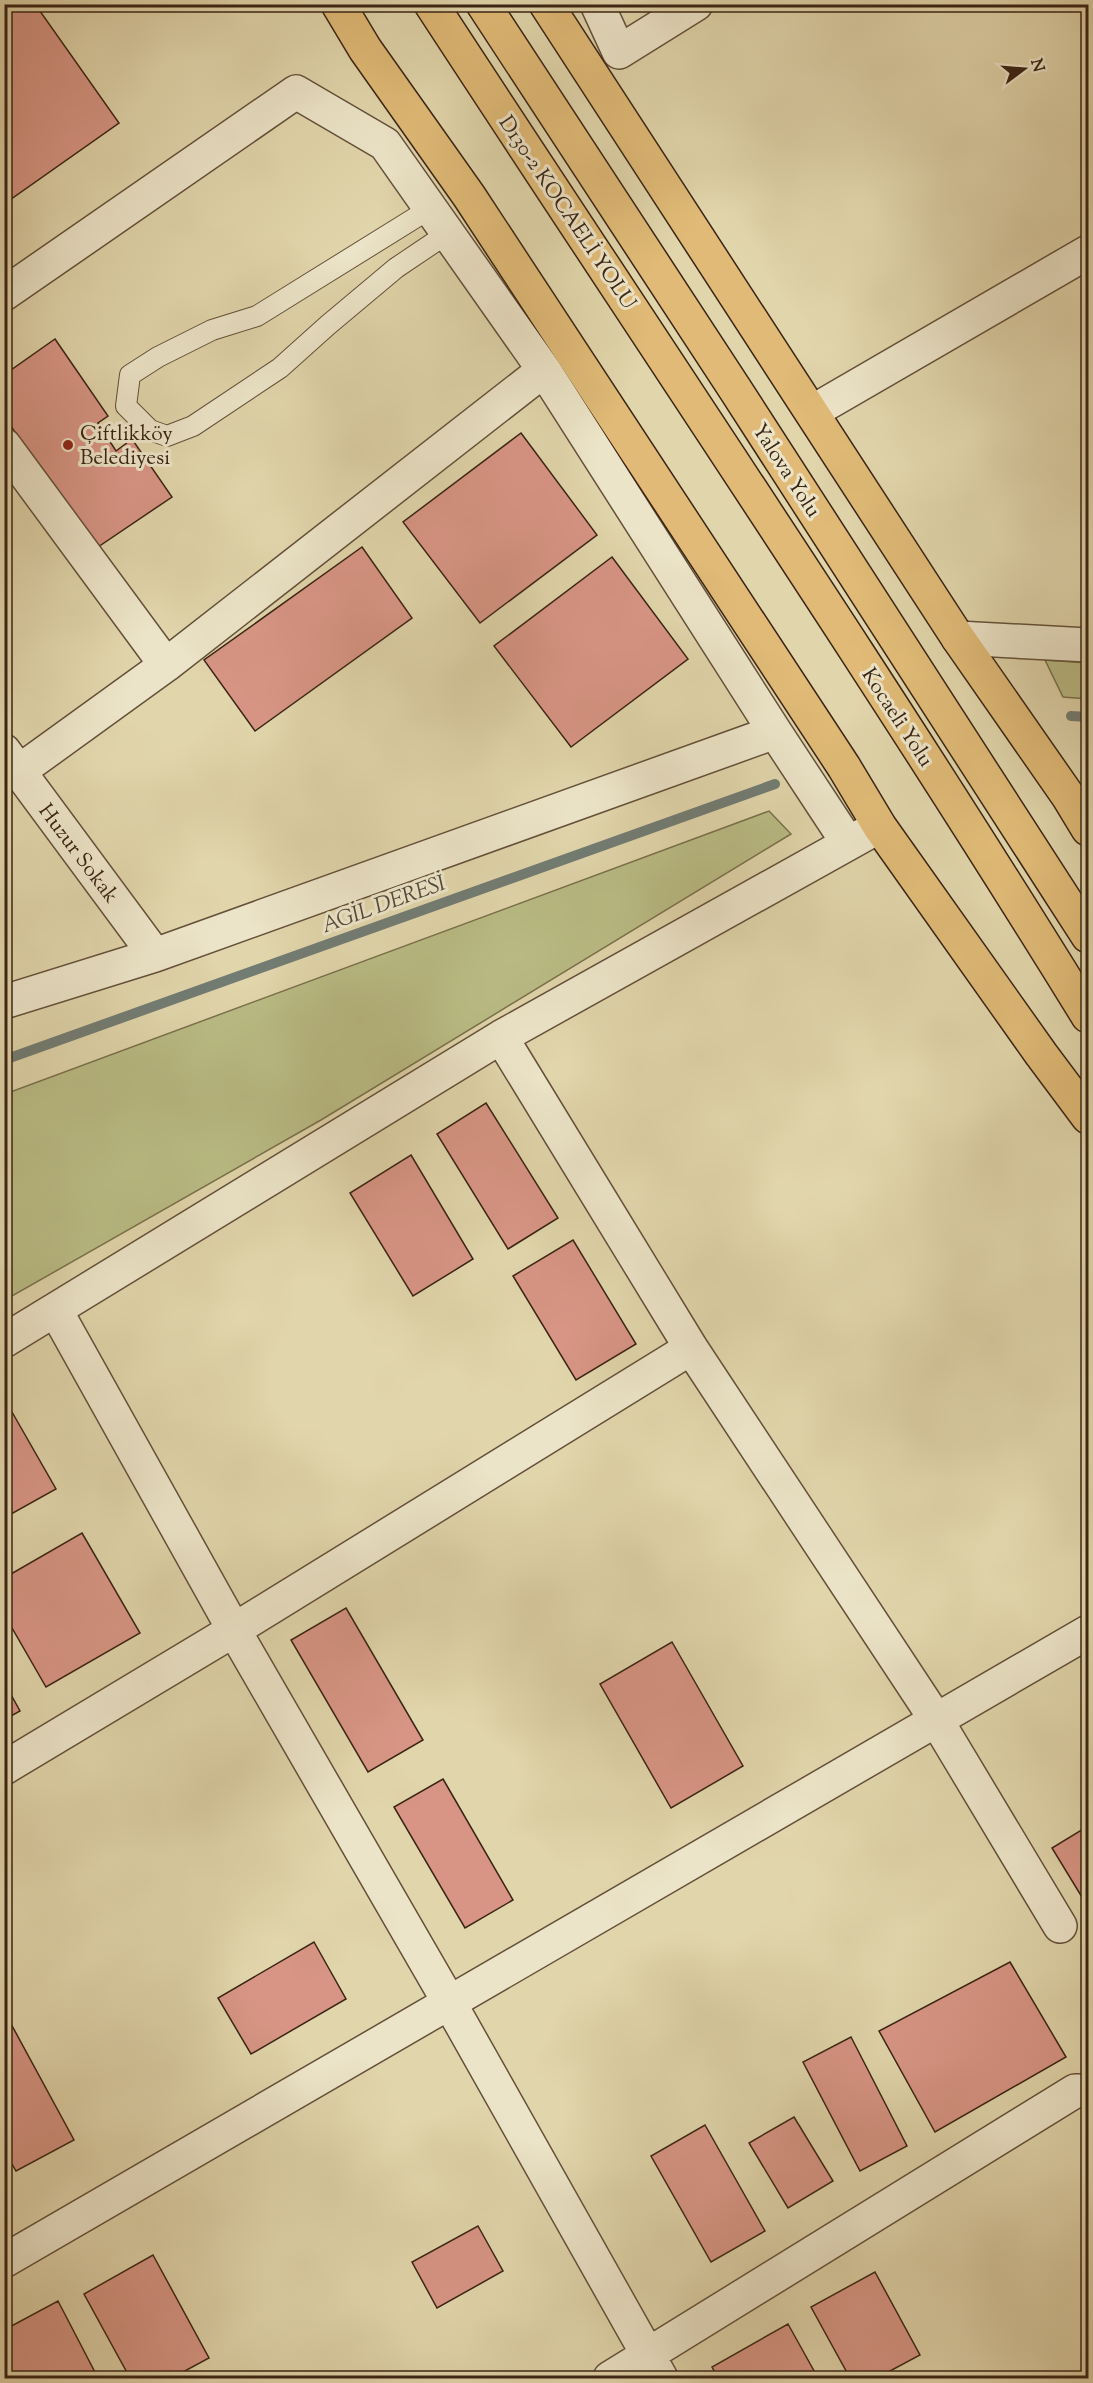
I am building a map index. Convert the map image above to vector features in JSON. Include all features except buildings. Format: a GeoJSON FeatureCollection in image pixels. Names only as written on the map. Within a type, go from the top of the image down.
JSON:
{"type":"FeatureCollection","features":[{"type":"Feature","properties":{"kind":"highway"},"geometry":{"type":"LineString","coordinates":[[338,4],[365,49],[469,196],[844,767],[880,827],[1041,1054],[1089,1117]]}},
{"type":"Feature","properties":{"kind":"highway","name":"D130-2 KOCAELİ YOLU"},"geometry":{"type":"LineString","coordinates":[[431,4],[706,419]]}},
{"type":"Feature","properties":{"kind":"highway","name":"Yalova Yolu"},"geometry":{"type":"LineString","coordinates":[[483,4],[735,388],[1089,936]]}},
{"type":"Feature","properties":{"kind":"highway"},"geometry":{"type":"LineString","coordinates":[[546,4],[958,638],[1089,829]]}},
{"type":"Feature","properties":{"kind":"highway","name":"Kocaeli̇ Yolu"},"geometry":{"type":"LineString","coordinates":[[706,419],[1089,1016]]}},
{"type":"Feature","properties":{"kind":"street"},"geometry":{"type":"LineString","coordinates":[[597,4],[620,52],[696,4]]}},
{"type":"Feature","properties":{"kind":"street"},"geometry":{"type":"LineString","coordinates":[[4,294],[296,92],[385,144],[544,370],[848,843]]}},
{"type":"Feature","properties":{"kind":"street"},"geometry":{"type":"LineString","coordinates":[[812,412],[1089,252]]}},
{"type":"Feature","properties":{"kind":"street"},"geometry":{"type":"LineString","coordinates":[[11,762],[166,664],[544,370]]}},
{"type":"Feature","properties":{"kind":"street"},"geometry":{"type":"LineString","coordinates":[[4,445],[166,664]]}},
{"type":"Feature","properties":{"kind":"street"},"geometry":{"type":"LineString","coordinates":[[958,638],[1089,645]]}},
{"type":"Feature","properties":{"kind":"street"},"geometry":{"type":"LineString","coordinates":[[4,1002],[155,955],[775,732]]}},
{"type":"Feature","properties":{"kind":"street","name":"Huzur Sokak"},"geometry":{"type":"LineString","coordinates":[[11,762],[155,955]]}},
{"type":"Feature","properties":{"kind":"street"},"geometry":{"type":"LineString","coordinates":[[4,1341],[501,1037],[880,827]]}},
{"type":"Feature","properties":{"kind":"street"},"geometry":{"type":"LineString","coordinates":[[501,1037],[691,1348],[937,1721],[1060,1926]]}},
{"type":"Feature","properties":{"kind":"street"},"geometry":{"type":"LineString","coordinates":[[56,1311],[234,1630],[449,2002],[654,2367]]}},
{"type":"Feature","properties":{"kind":"street"},"geometry":{"type":"LineString","coordinates":[[4,1768],[234,1630],[691,1348]]}},
{"type":"Feature","properties":{"kind":"street"},"geometry":{"type":"LineString","coordinates":[[4,2261],[1089,1632]]}},
{"type":"Feature","properties":{"kind":"street"},"geometry":{"type":"LineString","coordinates":[[610,2379],[654,2367],[1075,2091],[1089,2091]]}},
{"type":"Feature","properties":{"kind":"lane"},"geometry":{"type":"LineString","coordinates":[[440,220],[396,268],[327,325],[280,368],[193,426],[167,436],[150,430],[126,406],[130,375],[158,357],[212,330],[257,316],[440,220]]}},
{"type":"Feature","properties":{"kind":"green space"},"geometry":{"type":"Polygon","coordinates":[[[1045,660],[1088,663],[1088,699],[1063,697],[1045,660]]]}},
{"type":"Feature","properties":{"kind":"green space"},"geometry":{"type":"Polygon","coordinates":[[[769,811],[791,834],[321,1120],[5,1300],[5,1094],[769,811]]]}},
{"type":"Feature","properties":{"kind":"waterway","name":"AGİL DERESİ"},"geometry":{"type":"LineString","coordinates":[[1071,716],[1088,717]]}},
{"type":"Feature","properties":{"kind":"waterway","name":"AGİL DERESİ"},"geometry":{"type":"LineString","coordinates":[[4,1060],[775,784]]}},
{"type":"Feature","properties":{"kind":"place","name":"Çiftlikköy Belediyesi"},"geometry":{"type":"Point","coordinates":[68,445]}}]}
